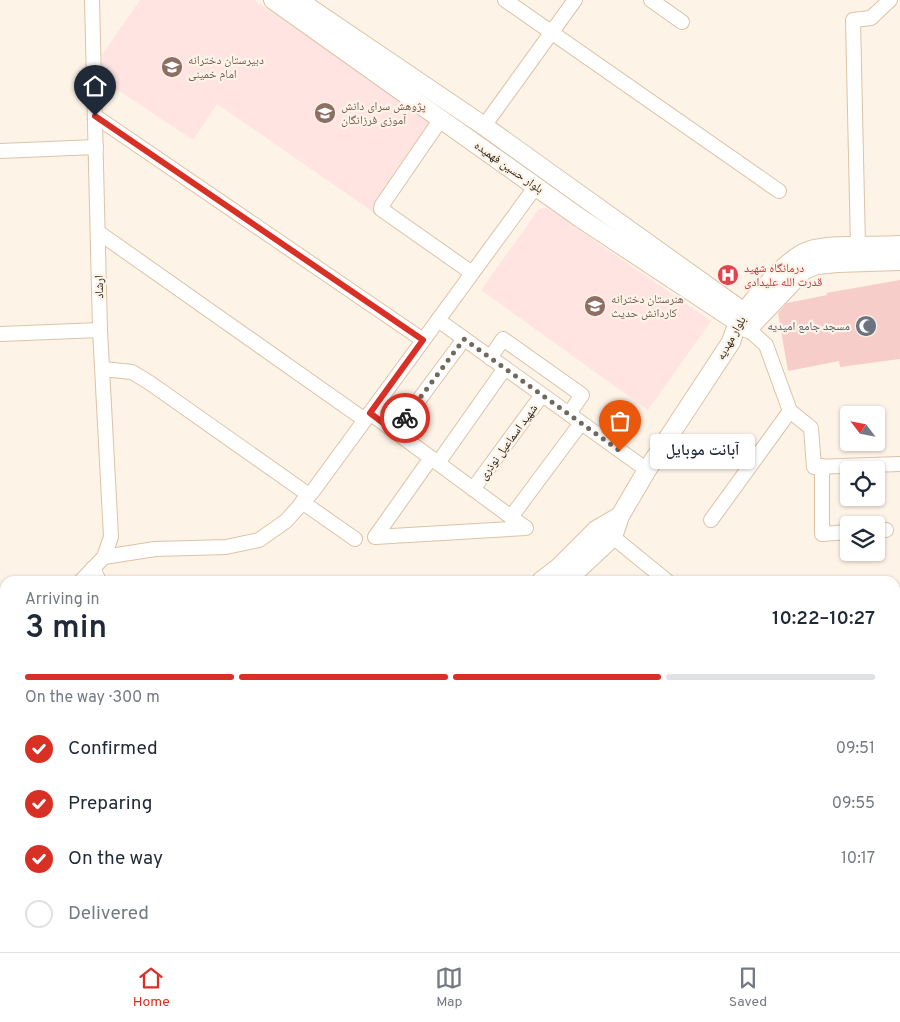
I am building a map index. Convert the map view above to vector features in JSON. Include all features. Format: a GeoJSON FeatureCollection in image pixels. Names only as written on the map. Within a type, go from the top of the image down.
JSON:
{"type":"FeatureCollection","features":[{"type":"Feature","properties":{"kind":"street","name":"ارشاد"},"geometry":{"type":"LineString","coordinates":[[86,576],[104,557],[111,537],[100,330],[92,0]]}},
{"type":"Feature","properties":{"kind":"street","name":"بلوار حسین فهمیده"},"geometry":{"type":"LineString","coordinates":[[298,0],[484,126],[715,290],[747,321]]}},
{"type":"Feature","properties":{"kind":"street"},"geometry":{"type":"LineString","coordinates":[[505,0],[779,191]]}},
{"type":"Feature","properties":{"kind":"street"},"geometry":{"type":"LineString","coordinates":[[484,126],[575,0]]}},
{"type":"Feature","properties":{"kind":"street"},"geometry":{"type":"LineString","coordinates":[[858,246],[853,20],[871,18],[878,6],[890,0]]}},
{"type":"Feature","properties":{"kind":"street","name":"بلوار حسین فهمیده"},"geometry":{"type":"LineString","coordinates":[[278,1],[536,186],[747,321]]}},
{"type":"Feature","properties":{"kind":"street"},"geometry":{"type":"LineString","coordinates":[[657,2],[682,22]]}},
{"type":"Feature","properties":{"kind":"street"},"geometry":{"type":"LineString","coordinates":[[95,116],[423,340]]}},
{"type":"Feature","properties":{"kind":"street"},"geometry":{"type":"LineString","coordinates":[[441,119],[381,209],[472,274]]}},
{"type":"Feature","properties":{"kind":"street"},"geometry":{"type":"LineString","coordinates":[[0,151],[96,147]]}},
{"type":"Feature","properties":{"kind":"street"},"geometry":{"type":"LineString","coordinates":[[104,557],[155,549],[226,547],[259,540],[286,520],[305,499],[536,186]]}},
{"type":"Feature","properties":{"kind":"street"},"geometry":{"type":"LineString","coordinates":[[98,232],[367,416],[395,432],[434,461],[526,528],[375,537],[434,461],[505,368]]}},
{"type":"Feature","properties":{"kind":"street","name":"بلوار مهدیه"},"geometry":{"type":"LineString","coordinates":[[571,576],[613,537],[620,516],[647,470],[731,342],[782,269],[809,250],[832,247],[900,245]]}},
{"type":"Feature","properties":{"kind":"street","name":"بلوار مهدیه"},"geometry":{"type":"LineString","coordinates":[[747,321],[804,270],[817,265],[836,263],[900,261]]}},
{"type":"Feature","properties":{"kind":"street"},"geometry":{"type":"LineString","coordinates":[[438,320],[647,470]]}},
{"type":"Feature","properties":{"kind":"street"},"geometry":{"type":"LineString","coordinates":[[747,321],[766,345],[790,411],[811,428],[814,467],[900,464]]}},
{"type":"Feature","properties":{"kind":"street"},"geometry":{"type":"LineString","coordinates":[[0,334],[100,330]]}},
{"type":"Feature","properties":{"kind":"street"},"geometry":{"type":"LineString","coordinates":[[395,432],[464,339]]}},
{"type":"Feature","properties":{"kind":"street"},"geometry":{"type":"LineString","coordinates":[[490,358],[503,339],[582,395],[569,414]]}},
{"type":"Feature","properties":{"kind":"street"},"geometry":{"type":"LineString","coordinates":[[103,369],[132,372],[150,383],[355,538]]}},
{"type":"Feature","properties":{"kind":"street","name":"شهید اسماعیل نوذری"},"geometry":{"type":"LineString","coordinates":[[473,489],[542,395]]}},
{"type":"Feature","properties":{"kind":"street"},"geometry":{"type":"LineString","coordinates":[[712,520],[790,411]]}},
{"type":"Feature","properties":{"kind":"street"},"geometry":{"type":"LineString","coordinates":[[511,517],[581,423]]}},
{"type":"Feature","properties":{"kind":"street"},"geometry":{"type":"LineString","coordinates":[[822,466],[822,534],[840,533]]}},
{"type":"Feature","properties":{"kind":"street","name":"بلوار مهدیه"},"geometry":{"type":"LineString","coordinates":[[548,576],[596,530],[620,516]]}},
{"type":"Feature","properties":{"kind":"street"},"geometry":{"type":"LineString","coordinates":[[613,537],[661,576]]}},
{"type":"Feature","properties":{"kind":"street"},"geometry":{"type":"LineString","coordinates":[[93,568],[97,576]]}},
{"type":"Feature","properties":{"kind":"shaded area"},"geometry":{"type":"Polygon","coordinates":[[[140,0],[254,0],[434,123],[373,212],[217,104],[193,140],[103,80],[102,55],[140,0]]]}},
{"type":"Feature","properties":{"kind":"shaded area","name":"هنرستان دخترانه کاردانش حدیث"},"geometry":{"type":"Polygon","coordinates":[[[547,208],[711,321],[648,410],[481,290],[539,209],[547,208]]]}},
{"type":"Feature","properties":{"kind":"building","name":"مسجد جامع امیدیه"},"geometry":{"type":"Polygon","coordinates":[[[900,280],[900,359],[840,367],[839,361],[788,371],[778,313],[787,303],[827,295],[826,293],[900,280]]]}},
{"type":"Feature","properties":{"kind":"way so far"},"geometry":{"type":"LineString","coordinates":[[405,418],[464,339],[620,451]]}},
{"type":"Feature","properties":{"kind":"place","name":"دبیرستان دخترانه امام خمینی"},"geometry":{"type":"Point","coordinates":[172,67]}},
{"type":"Feature","properties":{"kind":"place","name":"پژوهش سرای دانش آموزی فرزانگان"},"geometry":{"type":"Point","coordinates":[325,113]}},
{"type":"Feature","properties":{"kind":"place","name":"درمانگاه شهید قدرت الله علیدادی"},"geometry":{"type":"Point","coordinates":[728,275]}},
{"type":"Feature","properties":{"kind":"place","name":"هنرستان دخترانه کاردانش حدیث"},"geometry":{"type":"Point","coordinates":[595,306]}},
{"type":"Feature","properties":{"kind":"place","name":"مسجد جامع امیدیه"},"geometry":{"type":"Point","coordinates":[866,326]}},
{"type":"Feature","properties":{"kind":"place","name":"آبانت موبایل"},"geometry":{"type":"Point","coordinates":[620,451]}},
{"type":"Feature","properties":{"kind":"route"},"geometry":{"type":"LineString","coordinates":[[95,116],[423,340],[370,413],[395,432],[405,418]]}}]}
